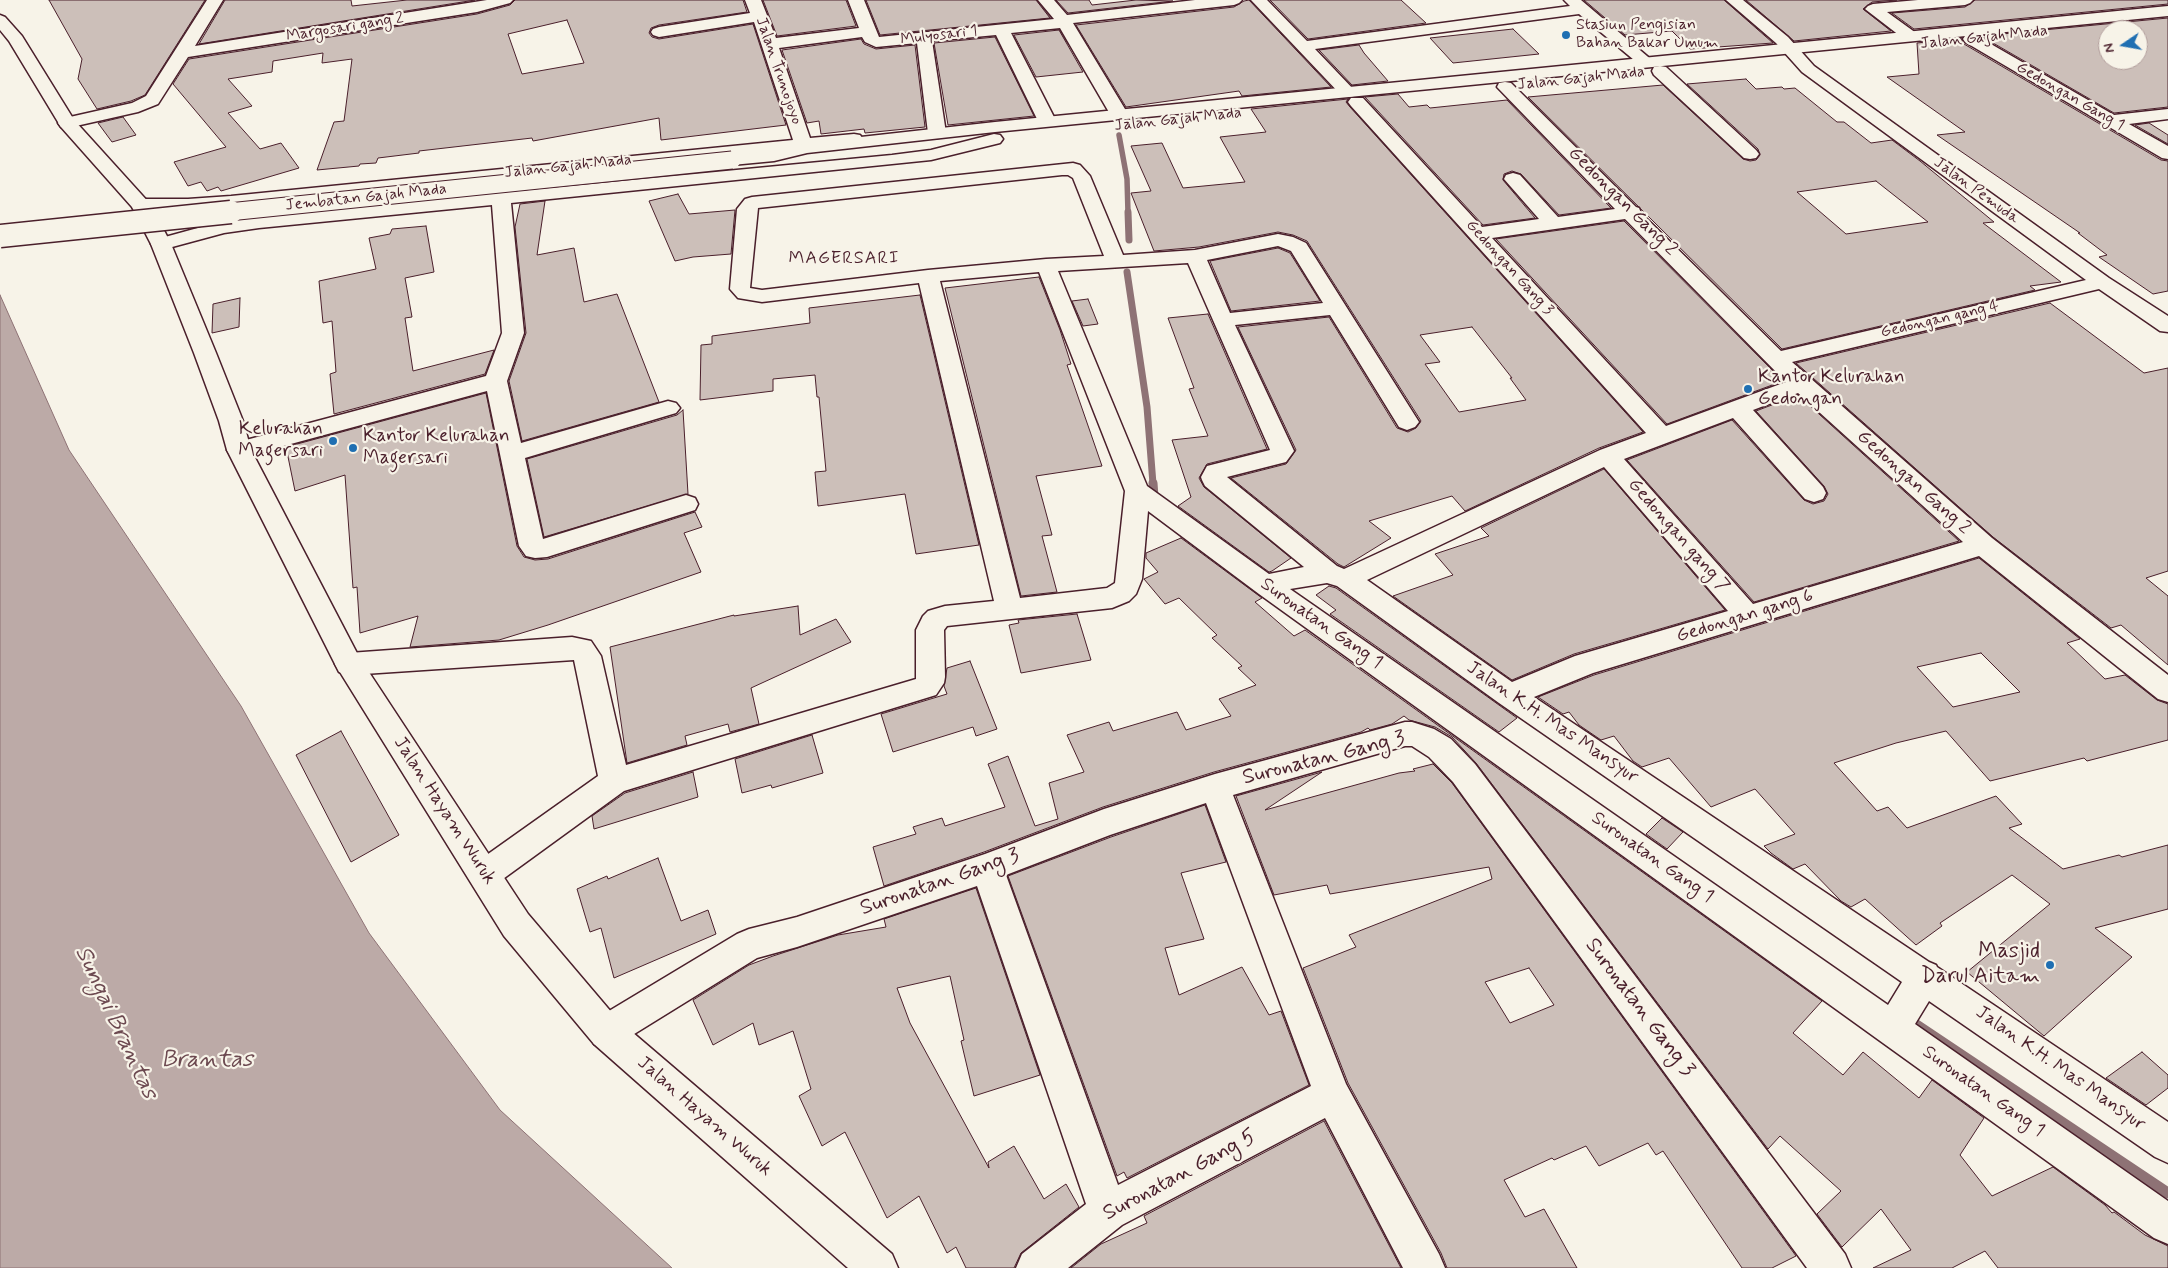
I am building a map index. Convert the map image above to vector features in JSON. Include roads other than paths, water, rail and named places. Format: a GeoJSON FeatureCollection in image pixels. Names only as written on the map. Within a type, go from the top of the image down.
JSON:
{"type":"FeatureCollection","features":[{"type":"Feature","properties":{"kind":"street"},"geometry":{"type":"LineString","coordinates":[[67,123],[138,108],[156,96],[215,0]]}},
{"type":"Feature","properties":{"kind":"street","name":"Margosari gang 2"},"geometry":{"type":"LineString","coordinates":[[184,53],[437,13],[506,0]]}},
{"type":"Feature","properties":{"kind":"street","name":"Jalan Trunojoyo"},"geometry":{"type":"LineString","coordinates":[[752,0],[770,44],[803,143]]}},
{"type":"Feature","properties":{"kind":"street"},"geometry":{"type":"LineString","coordinates":[[770,44],[868,32],[856,0]]}},
{"type":"Feature","properties":{"kind":"street"},"geometry":{"type":"LineString","coordinates":[[1046,0],[1059,23],[1088,59],[1119,114]]}},
{"type":"Feature","properties":{"kind":"street","name":"Mulyosari 1"},"geometry":{"type":"LineString","coordinates":[[868,32],[871,39],[876,42],[924,38],[1059,23],[1234,0]]}},
{"type":"Feature","properties":{"kind":"street","name":"Gedongan Gang 3"},"geometry":{"type":"LineString","coordinates":[[1259,0],[1352,97],[1661,435]]}},
{"type":"Feature","properties":{"kind":"street","name":"Jalan Pemuda"},"geometry":{"type":"LineString","coordinates":[[1734,0],[1782,40],[1808,69],[2102,282],[2168,326]]}},
{"type":"Feature","properties":{"kind":"street"},"geometry":{"type":"LineString","coordinates":[[1910,36],[1873,9],[1965,0]]}},
{"type":"Feature","properties":{"kind":"street"},"geometry":{"type":"LineString","coordinates":[[1302,46],[1577,5],[1657,69],[1750,154]]}},
{"type":"Feature","properties":{"kind":"street","name":"Jalan Gajah Mada"},"geometry":{"type":"LineString","coordinates":[[161,244],[215,229],[258,222],[931,155],[995,133],[1047,121],[1119,114],[1505,87],[1793,53],[1910,36],[2168,11]]}},
{"type":"Feature","properties":{"kind":"street"},"geometry":{"type":"LineString","coordinates":[[659,32],[759,16]]}},
{"type":"Feature","properties":{"kind":"street","name":"Jalan Hayam Wuruk"},"geometry":{"type":"LineString","coordinates":[[0,20],[16,39],[67,123],[141,205],[161,244],[231,421],[239,450],[349,664],[516,925],[606,1032],[878,1268]]}},
{"type":"Feature","properties":{"kind":"street","name":"Jalan Gajah Mada"},"geometry":{"type":"LineString","coordinates":[[1793,53],[2168,21]]}},
{"type":"Feature","properties":{"kind":"street"},"geometry":{"type":"LineString","coordinates":[[1001,29],[1047,121]]}},
{"type":"Feature","properties":{"kind":"street"},"geometry":{"type":"LineString","coordinates":[[924,38],[937,133]]}},
{"type":"Feature","properties":{"kind":"street","name":"Gedongan Gang 1"},"geometry":{"type":"LineString","coordinates":[[1971,39],[2168,154]]}},
{"type":"Feature","properties":{"kind":"street","name":"Jalan Gajah Mada"},"geometry":{"type":"LineString","coordinates":[[774,156],[809,158],[995,133],[1657,69]]}},
{"type":"Feature","properties":{"kind":"street","name":"Gedongan Gang 2"},"geometry":{"type":"LineString","coordinates":[[1505,87],[1632,212],[1801,384],[1983,545],[2168,691]]}},
{"type":"Feature","properties":{"kind":"street"},"geometry":{"type":"LineString","coordinates":[[2111,121],[2168,114]]}},
{"type":"Feature","properties":{"kind":"street","name":"Jalan Gajah Mada"},"geometry":{"type":"LineString","coordinates":[[141,205],[188,205],[264,198],[803,143],[937,133],[995,133]]}},
{"type":"Feature","properties":{"kind":"street","name":"Jembatan Gajah Mada"},"geometry":{"type":"LineString","coordinates":[[0,236],[774,156]]}},
{"type":"Feature","properties":{"kind":"street"},"geometry":{"type":"LineString","coordinates":[[892,160],[895,188]]}},
{"type":"Feature","properties":{"kind":"street"},"geometry":{"type":"LineString","coordinates":[[1116,262],[1081,176],[1073,169],[1062,169],[752,203],[747,209],[740,289],[745,294],[762,296],[928,276],[1046,265],[1116,262],[1195,256],[1278,240],[1293,243],[1299,247],[1407,422]]}},
{"type":"Feature","properties":{"kind":"street"},"geometry":{"type":"LineString","coordinates":[[1513,179],[1553,223]]}},
{"type":"Feature","properties":{"kind":"street"},"geometry":{"type":"LineString","coordinates":[[327,215],[302,212],[306,200],[333,191]]}},
{"type":"Feature","properties":{"kind":"street"},"geometry":{"type":"LineString","coordinates":[[258,222],[264,198]]}},
{"type":"Feature","properties":{"kind":"street"},"geometry":{"type":"LineString","coordinates":[[501,199],[513,333],[496,382],[532,546],[535,549],[547,548],[686,504]]}},
{"type":"Feature","properties":{"kind":"street"},"geometry":{"type":"LineString","coordinates":[[1478,234],[1632,212]]}},
{"type":"Feature","properties":{"kind":"street"},"geometry":{"type":"LineString","coordinates":[[1195,256],[1222,320],[1337,308]]}},
{"type":"Feature","properties":{"kind":"street"},"geometry":{"type":"LineString","coordinates":[[485,874],[614,781],[926,687],[930,683],[931,677],[930,630],[932,624],[938,618],[1112,598],[1120,594],[1127,587],[1137,492],[1046,265]]}},
{"type":"Feature","properties":{"kind":"street"},"geometry":{"type":"LineString","coordinates":[[928,276],[1008,609]]}},
{"type":"Feature","properties":{"kind":"street","name":"Gedongan gang 4"},"geometry":{"type":"LineString","coordinates":[[1778,359],[2102,282]]}},
{"type":"Feature","properties":{"kind":"street","name":"Jalan K.H. Mas Mansyur"},"geometry":{"type":"LineString","coordinates":[[1222,320],[1282,451],[1278,456],[1216,472],[1212,477],[1214,480],[1337,576],[2168,1144]]}},
{"type":"Feature","properties":{"kind":"street"},"geometry":{"type":"LineString","coordinates":[[239,450],[496,382]]}},
{"type":"Feature","properties":{"kind":"street"},"geometry":{"type":"LineString","coordinates":[[1268,587],[1275,582],[1337,576],[1608,456],[1801,384]]}},
{"type":"Feature","properties":{"kind":"street"},"geometry":{"type":"LineString","coordinates":[[1737,407],[1814,493]]}},
{"type":"Feature","properties":{"kind":"street"},"geometry":{"type":"LineString","coordinates":[[513,453],[668,408]]}},
{"type":"Feature","properties":{"kind":"street","name":"Gedongan gang 7"},"geometry":{"type":"LineString","coordinates":[[1608,456],[1748,616]]}},
{"type":"Feature","properties":{"kind":"street","name":"Suronatan Gang 1"},"geometry":{"type":"LineString","coordinates":[[1137,492],[1268,587],[1899,1019],[2168,1224]]}},
{"type":"Feature","properties":{"kind":"street","name":"Gedongan gang 6"},"geometry":{"type":"LineString","coordinates":[[1509,695],[1585,664],[1983,545]]}},
{"type":"Feature","properties":{"kind":"street"},"geometry":{"type":"LineString","coordinates":[[349,664],[572,648],[581,649],[586,656],[614,781]]}},
{"type":"Feature","properties":{"kind":"street","name":"Suronatan Gang 3"},"geometry":{"type":"LineString","coordinates":[[606,1032],[749,945],[797,932],[987,868],[1104,823],[1216,787],[1405,734],[1424,738],[1440,748],[1464,773],[1831,1268]]}},
{"type":"Feature","properties":{"kind":"street"},"geometry":{"type":"LineString","coordinates":[[1216,787],[1332,1095],[1425,1268]]}},
{"type":"Feature","properties":{"kind":"street"},"geometry":{"type":"LineString","coordinates":[[987,868],[1108,1211]]}},
{"type":"Feature","properties":{"kind":"street"},"geometry":{"type":"LineString","coordinates":[[1899,1019],[1924,976]]}},
{"type":"Feature","properties":{"kind":"street","name":"Suronatan Gang 5"},"geometry":{"type":"LineString","coordinates":[[1036,1268],[1108,1211],[1332,1095]]}},
{"type":"Feature","properties":{"kind":"water","name":"Brantas"},"geometry":{"type":"Polygon","coordinates":[[[0,295],[69,450],[241,706],[369,933],[500,1110],[672,1268],[0,1268],[0,295]]]}},
{"type":"Feature","properties":{"kind":"waterway"},"geometry":{"type":"LineString","coordinates":[[1035,0],[1073,46]]}},
{"type":"Feature","properties":{"kind":"waterway"},"geometry":{"type":"LineString","coordinates":[[1119,135],[1127,179],[1128,213]]}},
{"type":"Feature","properties":{"kind":"waterway"},"geometry":{"type":"LineString","coordinates":[[1128,212],[1129,240]]}},
{"type":"Feature","properties":{"kind":"waterway"},"geometry":{"type":"LineString","coordinates":[[1127,272],[1147,407],[1153,484]]}},
{"type":"Feature","properties":{"kind":"waterway"},"geometry":{"type":"LineString","coordinates":[[1153,483],[1154,497],[1158,499]]}},
{"type":"Feature","properties":{"kind":"waterway"},"geometry":{"type":"LineString","coordinates":[[1906,1018],[2168,1193]]}},
{"type":"Feature","properties":{"kind":"place","name":"Stasiun Pengisian Bahan Bakar Umum"},"geometry":{"type":"Point","coordinates":[1566,35]}},
{"type":"Feature","properties":{"kind":"place","name":"Kantor Kelurahan Gedongan"},"geometry":{"type":"Point","coordinates":[1748,389]}},
{"type":"Feature","properties":{"kind":"place","name":"Kelurahan Magersari"},"geometry":{"type":"Point","coordinates":[333,441]}},
{"type":"Feature","properties":{"kind":"place","name":"Kantor Kelurahan Magersari"},"geometry":{"type":"Point","coordinates":[353,448]}},
{"type":"Feature","properties":{"kind":"place","name":"Masjid Darul Aitam"},"geometry":{"type":"Point","coordinates":[2050,965]}},
{"type":"Feature","properties":{"kind":"district","name":"MAGERSARI"},"geometry":{"type":"Point","coordinates":[844,259]}},
{"type":"Feature","properties":{"kind":"water label","name":"Sungai Brantas"},"geometry":{"type":"Point","coordinates":[115,1023]}}]}
